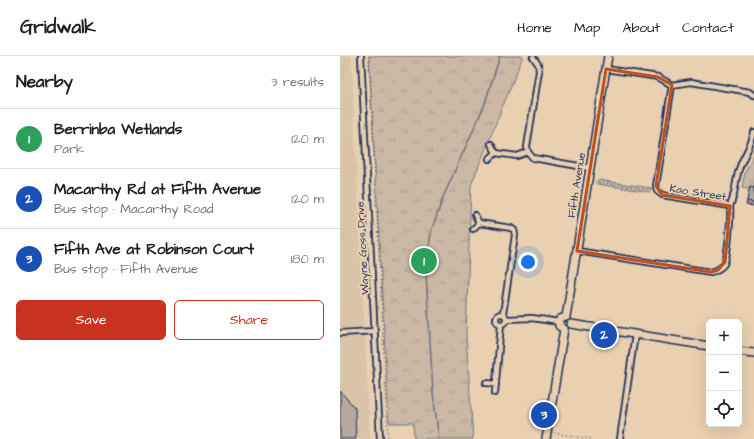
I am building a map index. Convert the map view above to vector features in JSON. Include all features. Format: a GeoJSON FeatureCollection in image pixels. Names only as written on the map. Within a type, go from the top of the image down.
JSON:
{"type":"FeatureCollection","features":[{"type":"Feature","properties":{"kind":"street","name":"Wayne Goss Drive"},"geometry":{"type":"LineString","coordinates":[[361,56],[380,439]]}},
{"type":"Feature","properties":{"kind":"street","name":"Fifth Avenue"},"geometry":{"type":"LineString","coordinates":[[566,317],[608,56]]}},
{"type":"Feature","properties":{"kind":"street"},"geometry":{"type":"LineString","coordinates":[[532,57],[538,64],[539,71],[527,147],[528,152],[533,158],[590,168]]}},
{"type":"Feature","properties":{"kind":"street"},"geometry":{"type":"LineString","coordinates":[[606,69],[658,77],[672,85],[691,82],[750,92],[754,95]]}},
{"type":"Feature","properties":{"kind":"street","name":"Kao Street"},"geometry":{"type":"LineString","coordinates":[[577,251],[711,272],[718,270],[725,262],[731,217],[730,206],[662,195],[658,191],[656,180],[672,85]]}},
{"type":"Feature","properties":{"kind":"street"},"geometry":{"type":"LineString","coordinates":[[730,206],[734,198],[738,171],[751,146],[754,132]]}},
{"type":"Feature","properties":{"kind":"street"},"geometry":{"type":"LineString","coordinates":[[491,144],[496,153]]}},
{"type":"Feature","properties":{"kind":"street"},"geometry":{"type":"LineString","coordinates":[[489,159],[496,153],[517,156],[528,152]]}},
{"type":"Feature","properties":{"kind":"street"},"geometry":{"type":"LineString","coordinates":[[475,215],[479,223]]}},
{"type":"Feature","properties":{"kind":"street"},"geometry":{"type":"LineString","coordinates":[[473,229],[479,223]]}},
{"type":"Feature","properties":{"kind":"street"},"geometry":{"type":"LineString","coordinates":[[479,223],[511,228],[514,230],[515,235],[503,314],[506,319]]}},
{"type":"Feature","properties":{"kind":"street"},"geometry":{"type":"LineString","coordinates":[[501,324],[497,322],[496,318],[499,314],[503,314]]}},
{"type":"Feature","properties":{"kind":"street"},"geometry":{"type":"LineString","coordinates":[[558,322],[560,319],[566,317],[569,319],[571,324]]}},
{"type":"Feature","properties":{"kind":"street"},"geometry":{"type":"LineString","coordinates":[[506,319],[532,318],[558,322]]}},
{"type":"Feature","properties":{"kind":"street"},"geometry":{"type":"LineString","coordinates":[[495,393],[501,324],[504,323],[506,319]]}},
{"type":"Feature","properties":{"kind":"street"},"geometry":{"type":"LineString","coordinates":[[558,322],[559,326],[564,329]]}},
{"type":"Feature","properties":{"kind":"street"},"geometry":{"type":"LineString","coordinates":[[564,329],[569,327],[571,324]]}},
{"type":"Feature","properties":{"kind":"street"},"geometry":{"type":"LineString","coordinates":[[571,324],[706,346]]}},
{"type":"Feature","properties":{"kind":"street"},"geometry":{"type":"LineString","coordinates":[[546,439],[564,329]]}},
{"type":"Feature","properties":{"kind":"street"},"geometry":{"type":"LineString","coordinates":[[340,333],[375,331]]}},
{"type":"Feature","properties":{"kind":"street"},"geometry":{"type":"LineString","coordinates":[[620,439],[635,334]]}},
{"type":"Feature","properties":{"kind":"street"},"geometry":{"type":"LineString","coordinates":[[742,351],[754,353]]}},
{"type":"Feature","properties":{"kind":"street"},"geometry":{"type":"LineString","coordinates":[[486,383],[496,384]]}},
{"type":"Feature","properties":{"kind":"path"},"geometry":{"type":"LineString","coordinates":[[369,56],[388,439]]}},
{"type":"Feature","properties":{"kind":"path"},"geometry":{"type":"LineString","coordinates":[[595,182],[658,191]]}},
{"type":"Feature","properties":{"kind":"path"},"geometry":{"type":"LineString","coordinates":[[554,433],[592,439]]}},
{"type":"Feature","properties":{"kind":"highlighted area"},"geometry":{"type":"Polygon","coordinates":[[[606,69],[658,77],[672,85],[656,186],[662,195],[730,206],[725,262],[718,270],[711,272],[577,251],[606,69]]]}},
{"type":"Feature","properties":{"kind":"shaded area"},"geometry":{"type":"Polygon","coordinates":[[[340,56],[351,56],[370,439],[340,439],[340,56]]]}},
{"type":"Feature","properties":{"kind":"green space"},"geometry":{"type":"Polygon","coordinates":[[[369,56],[523,56],[471,185],[466,336],[473,439],[414,439],[413,423],[389,423],[369,56]]]}},
{"type":"Feature","properties":{"kind":"green space"},"geometry":{"type":"Polygon","coordinates":[[[754,154],[754,190],[742,188],[745,172],[754,154]]]}},
{"type":"Feature","properties":{"kind":"green space"},"geometry":{"type":"Polygon","coordinates":[[[598,180],[651,188],[650,192],[597,184],[598,180]]]}},
{"type":"Feature","properties":{"kind":"building"},"geometry":{"type":"Polygon","coordinates":[[[750,187],[754,188],[754,202],[747,201],[750,187]]]}},
{"type":"Feature","properties":{"kind":"building"},"geometry":{"type":"Polygon","coordinates":[[[340,391],[355,408],[356,439],[340,439],[340,391]]]}},
{"type":"Feature","properties":{"kind":"waterway"},"geometry":{"type":"LineString","coordinates":[[439,439],[433,393],[426,273],[431,232],[444,195],[484,106],[500,56]]}},
{"type":"Feature","properties":{"kind":"place","name":"Berrinba Wetlands"},"geometry":{"type":"Point","coordinates":[424,261]}},
{"type":"Feature","properties":{"kind":"place","name":"Macarthy Rd at Fifth Avenue"},"geometry":{"type":"Point","coordinates":[604,335]}},
{"type":"Feature","properties":{"kind":"place","name":"Fifth Ave at Robinson Court"},"geometry":{"type":"Point","coordinates":[544,415]}}]}
